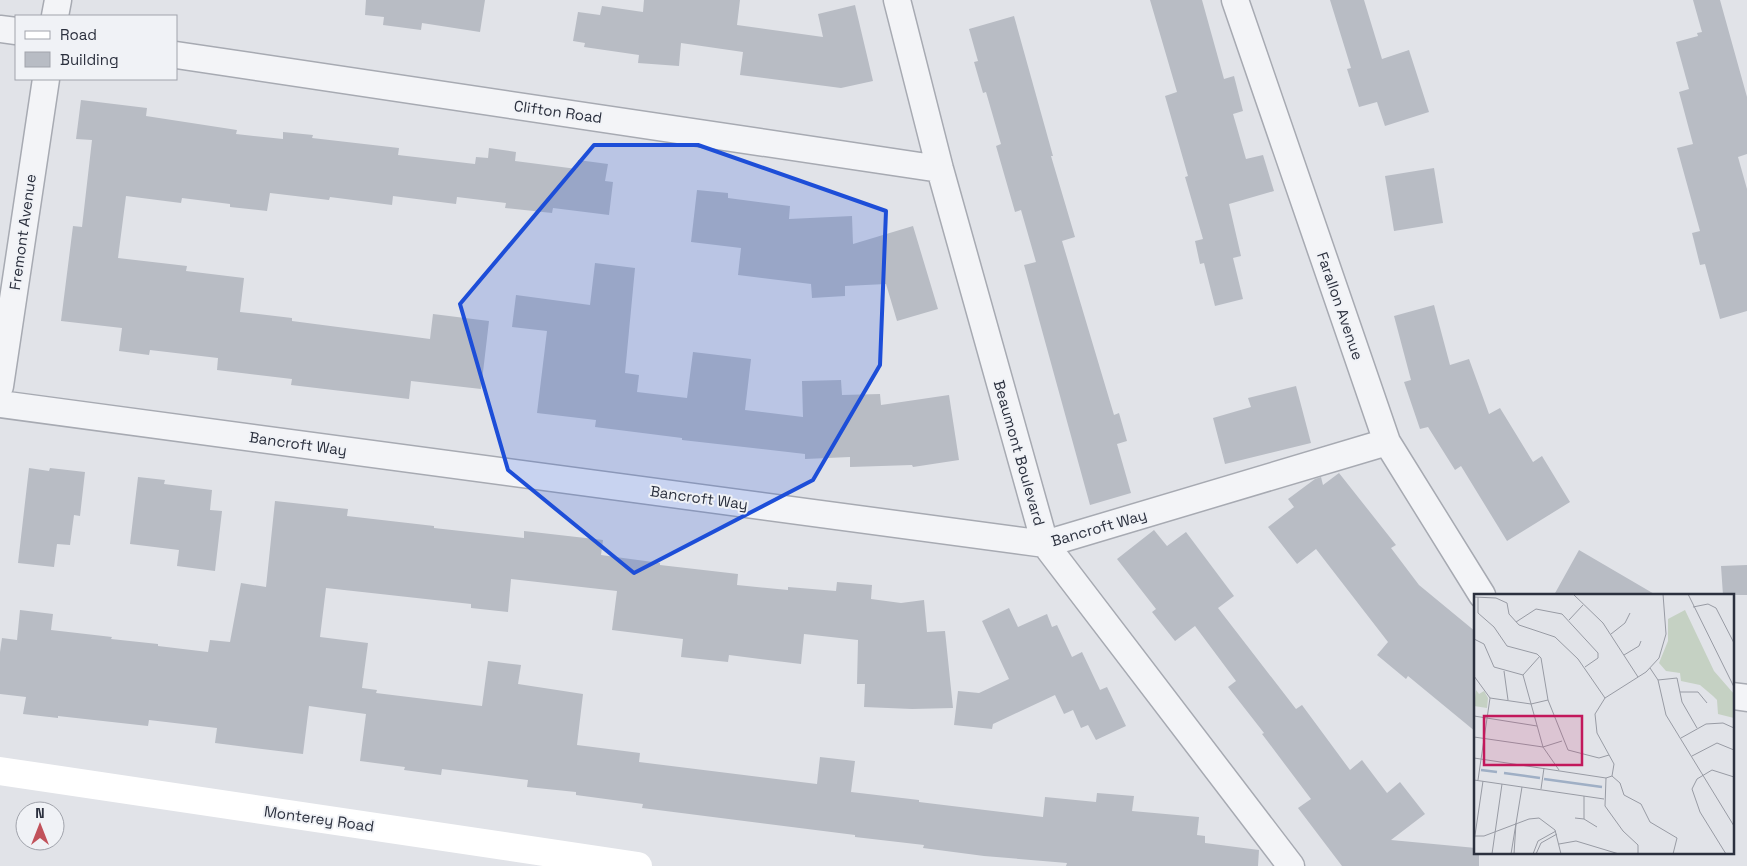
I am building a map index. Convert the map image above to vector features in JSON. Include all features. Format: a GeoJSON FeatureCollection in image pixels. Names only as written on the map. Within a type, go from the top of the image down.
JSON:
{"type":"FeatureCollection","features":[{"type":"Feature","properties":{"kind":"main road","name":"Monterey Road"},"geometry":{"type":"LineString","coordinates":[[0,771],[638,866]]}},
{"type":"Feature","properties":{"kind":"street"},"geometry":{"type":"LineString","coordinates":[[55,15],[58,0]]}},
{"type":"Feature","properties":{"kind":"street","name":"Beaumont Boulevard"},"geometry":{"type":"LineString","coordinates":[[897,0],[940,169],[1044,544],[1291,866]]}},
{"type":"Feature","properties":{"kind":"street","name":"Farallon Avenue"},"geometry":{"type":"LineString","coordinates":[[1235,0],[1387,442],[1481,594]]}},
{"type":"Feature","properties":{"kind":"street"},"geometry":{"type":"LineString","coordinates":[[0,29],[15,31]]}},
{"type":"Feature","properties":{"kind":"street","name":"Clifton Road"},"geometry":{"type":"LineString","coordinates":[[178,55],[940,169]]}},
{"type":"Feature","properties":{"kind":"street","name":"Fremont Avenue"},"geometry":{"type":"LineString","coordinates":[[0,386],[46,80]]}},
{"type":"Feature","properties":{"kind":"street","name":"Bancroft Way"},"geometry":{"type":"LineString","coordinates":[[0,404],[1044,544],[1387,442]]}},
{"type":"Feature","properties":{"kind":"street"},"geometry":{"type":"LineString","coordinates":[[1734,696],[1747,698]]}},
{"type":"Feature","properties":{"kind":"highlighted area"},"geometry":{"type":"Polygon","coordinates":[[[594,145],[698,145],[886,211],[880,365],[813,480],[634,573],[508,470],[460,304],[594,145]]]}},
{"type":"Feature","properties":{"kind":"building"},"geometry":{"type":"Polygon","coordinates":[[[366,0],[485,0],[480,32],[422,23],[421,30],[383,25],[384,17],[365,15],[366,0]]]}},
{"type":"Feature","properties":{"kind":"building"},"geometry":{"type":"Polygon","coordinates":[[[644,0],[740,0],[737,25],[823,37],[818,14],[855,5],[873,81],[841,88],[740,75],[743,52],[681,43],[679,66],[638,63],[639,55],[584,47],[585,43],[573,41],[578,12],[600,15],[602,6],[643,12],[644,0]]]}},
{"type":"Feature","properties":{"kind":"building"},"geometry":{"type":"Polygon","coordinates":[[[1150,0],[1202,0],[1224,79],[1234,76],[1243,111],[1233,114],[1246,159],[1263,155],[1274,191],[1229,204],[1241,256],[1233,258],[1243,299],[1215,306],[1204,263],[1200,264],[1195,241],[1203,239],[1185,177],[1188,176],[1165,96],[1177,92],[1150,0]]]}},
{"type":"Feature","properties":{"kind":"building"},"geometry":{"type":"Polygon","coordinates":[[[1330,0],[1364,0],[1382,59],[1409,50],[1429,112],[1385,126],[1377,102],[1359,107],[1347,69],[1351,68],[1330,0]]]}},
{"type":"Feature","properties":{"kind":"building"},"geometry":{"type":"Polygon","coordinates":[[[1693,0],[1720,0],[1747,97],[1747,154],[1738,157],[1747,189],[1747,311],[1720,319],[1705,264],[1700,265],[1692,233],[1700,231],[1677,148],[1693,144],[1679,92],[1689,89],[1676,42],[1698,36],[1697,33],[1702,32],[1693,0]]]}},
{"type":"Feature","properties":{"kind":"building"},"geometry":{"type":"Polygon","coordinates":[[[1014,16],[1053,156],[1051,156],[1075,237],[1062,241],[1114,415],[1119,413],[1127,441],[1117,444],[1131,493],[1090,505],[1024,265],[1036,262],[1021,210],[1015,212],[996,146],[1001,144],[986,92],[983,93],[974,62],[978,61],[969,29],[1014,16]]]}},
{"type":"Feature","properties":{"kind":"building"},"geometry":{"type":"Polygon","coordinates":[[[81,100],[147,108],[146,116],[237,130],[236,134],[283,139],[283,132],[313,135],[312,138],[399,148],[398,155],[475,164],[476,157],[488,158],[489,148],[516,152],[515,161],[577,169],[578,160],[608,164],[605,181],[613,182],[609,215],[553,208],[552,213],[505,208],[506,203],[457,197],[456,204],[393,196],[392,205],[330,197],[329,200],[270,193],[267,211],[230,207],[230,204],[182,198],[181,203],[126,196],[118,258],[187,266],[186,271],[244,278],[240,312],[292,318],[292,321],[430,339],[433,314],[489,321],[481,389],[411,381],[409,399],[291,385],[292,379],[217,370],[218,358],[150,350],[149,355],[119,351],[122,328],[61,321],[73,226],[82,227],[92,140],[76,139],[81,100]]]}},
{"type":"Feature","properties":{"kind":"building"},"geometry":{"type":"Polygon","coordinates":[[[1434,168],[1443,223],[1394,231],[1385,176],[1434,168]]]}},
{"type":"Feature","properties":{"kind":"building"},"geometry":{"type":"Polygon","coordinates":[[[697,190],[728,193],[728,198],[790,206],[789,219],[852,216],[853,244],[913,226],[938,309],[897,321],[886,284],[845,286],[845,296],[812,298],[811,284],[738,275],[741,248],[691,242],[697,190]]]}},
{"type":"Feature","properties":{"kind":"building"},"geometry":{"type":"Polygon","coordinates":[[[595,263],[635,268],[625,373],[639,375],[637,392],[687,398],[693,352],[751,359],[745,410],[803,417],[802,381],[841,380],[842,395],[880,394],[881,405],[949,395],[959,460],[913,467],[912,465],[850,467],[850,457],[805,459],[805,454],[682,440],[682,438],[595,427],[596,420],[537,413],[547,331],[512,327],[516,295],[590,305],[595,263]]]}},
{"type":"Feature","properties":{"kind":"building"},"geometry":{"type":"Polygon","coordinates":[[[1434,305],[1450,365],[1469,359],[1489,414],[1500,408],[1533,462],[1542,456],[1570,502],[1507,541],[1461,466],[1455,470],[1428,427],[1420,429],[1404,382],[1411,380],[1394,316],[1434,305]]]}},
{"type":"Feature","properties":{"kind":"building"},"geometry":{"type":"Polygon","coordinates":[[[1296,386],[1311,443],[1225,464],[1213,418],[1251,407],[1248,398],[1296,386]]]}},
{"type":"Feature","properties":{"kind":"building"},"geometry":{"type":"Polygon","coordinates":[[[29,468],[49,471],[50,468],[85,472],[80,516],[74,515],[70,545],[57,544],[54,567],[18,563],[29,468]]]}},
{"type":"Feature","properties":{"kind":"building"},"geometry":{"type":"Polygon","coordinates":[[[1339,473],[1396,545],[1391,548],[1419,585],[1474,630],[1474,730],[1408,676],[1406,679],[1377,655],[1388,642],[1316,549],[1297,564],[1268,527],[1294,507],[1288,499],[1315,479],[1321,477],[1323,485],[1339,473]]]}},
{"type":"Feature","properties":{"kind":"building"},"geometry":{"type":"Polygon","coordinates":[[[138,477],[165,480],[164,484],[212,490],[210,510],[222,511],[215,571],[177,566],[179,550],[130,544],[138,477]]]}},
{"type":"Feature","properties":{"kind":"building"},"geometry":{"type":"Polygon","coordinates":[[[275,501],[348,509],[347,516],[434,526],[434,528],[524,538],[524,531],[603,540],[601,555],[660,563],[660,565],[738,574],[737,585],[788,590],[788,587],[836,591],[837,582],[872,585],[871,599],[901,603],[924,600],[927,632],[945,631],[953,708],[864,707],[865,684],[857,684],[858,640],[804,634],[801,664],[729,655],[728,662],[681,657],[683,639],[612,630],[617,591],[511,579],[508,612],[471,608],[471,604],[326,588],[320,637],[368,643],[362,688],[377,690],[376,693],[482,706],[488,661],[521,665],[518,684],[583,694],[577,745],[640,753],[639,762],[817,784],[820,757],[855,761],[851,792],[1043,817],[1045,797],[1096,802],[1097,793],[1134,796],[1132,811],[1199,817],[1197,835],[1205,836],[1205,843],[1259,850],[1258,866],[1066,866],[1067,863],[984,856],[923,848],[924,845],[855,837],[855,835],[642,808],[643,804],[576,795],[576,792],[527,787],[528,780],[442,769],[441,775],[404,770],[405,767],[360,761],[366,714],[309,706],[303,754],[215,743],[217,728],[149,720],[148,726],[23,714],[26,697],[0,694],[2,638],[17,640],[20,610],[53,614],[51,630],[112,637],[111,639],[208,652],[210,640],[230,642],[241,583],[266,587],[275,501]]]}},
{"type":"Feature","properties":{"kind":"building"},"geometry":{"type":"Polygon","coordinates":[[[1154,530],[1167,546],[1186,532],[1234,596],[1218,608],[1296,709],[1302,705],[1350,770],[1362,760],[1387,793],[1400,782],[1425,814],[1391,840],[1474,848],[1474,854],[1479,854],[1479,866],[1342,866],[1298,808],[1311,799],[1262,734],[1264,733],[1228,687],[1236,681],[1195,626],[1175,641],[1152,612],[1156,609],[1117,559],[1154,530]]]}},
{"type":"Feature","properties":{"kind":"building"},"geometry":{"type":"Polygon","coordinates":[[[1579,550],[1654,594],[1555,594],[1579,550]]]}},
{"type":"Feature","properties":{"kind":"building"},"geometry":{"type":"Polygon","coordinates":[[[1747,565],[1747,595],[1723,594],[1721,566],[1747,565]]]}},
{"type":"Feature","properties":{"kind":"building"},"geometry":{"type":"Polygon","coordinates":[[[1009,608],[1018,627],[1047,614],[1052,627],[1057,625],[1072,657],[1082,652],[1100,690],[1107,687],[1126,726],[1096,740],[1088,725],[1081,728],[1073,710],[1064,714],[1055,695],[993,724],[992,729],[954,725],[958,691],[979,693],[1009,679],[982,621],[1009,608]]]}}]}
